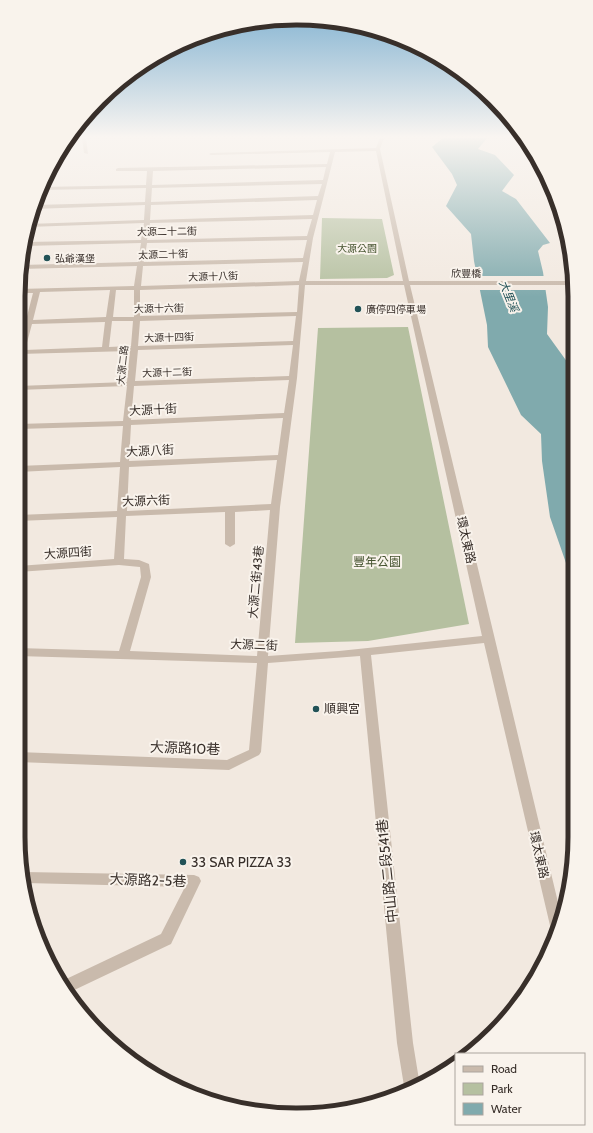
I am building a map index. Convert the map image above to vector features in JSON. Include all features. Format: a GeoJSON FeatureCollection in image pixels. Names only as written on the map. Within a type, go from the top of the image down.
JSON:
{"type":"FeatureCollection","features":[{"type":"Feature","properties":{"kind":"street","name":"大源二路"},"geometry":{"type":"LineString","coordinates":[[119,562],[126,423],[137,318],[137,288],[147,221],[149,191]]}},
{"type":"Feature","properties":{"kind":"street","name":"大源二街43巷"},"geometry":{"type":"LineString","coordinates":[[262,660],[276,507],[293,378],[302,283],[310,238],[322,191]]}},
{"type":"Feature","properties":{"kind":"street","name":"環太東路"},"geometry":{"type":"LineString","coordinates":[[387,191],[488,639],[555,921]]}},
{"type":"Feature","properties":{"kind":"street"},"geometry":{"type":"LineString","coordinates":[[40,207],[320,198]]}},
{"type":"Feature","properties":{"kind":"street"},"geometry":{"type":"LineString","coordinates":[[34,225],[315,217]]}},
{"type":"Feature","properties":{"kind":"street","name":"大源二十二街"},"geometry":{"type":"LineString","coordinates":[[30,244],[310,238]]}},
{"type":"Feature","properties":{"kind":"street","name":"太源二十街"},"geometry":{"type":"LineString","coordinates":[[27,267],[307,260]]}},
{"type":"Feature","properties":{"kind":"street","name":"大源十八街"},"geometry":{"type":"LineString","coordinates":[[25,292],[302,283],[408,283]]}},
{"type":"Feature","properties":{"kind":"street","name":"欣豐橋"},"geometry":{"type":"LineString","coordinates":[[408,283],[567,283]]}},
{"type":"Feature","properties":{"kind":"street"},"geometry":{"type":"LineString","coordinates":[[105,349],[113,289]]}},
{"type":"Feature","properties":{"kind":"street"},"geometry":{"type":"LineString","coordinates":[[25,335],[37,291]]}},
{"type":"Feature","properties":{"kind":"street","name":"大源十六街"},"geometry":{"type":"LineString","coordinates":[[25,321],[300,314]]}},
{"type":"Feature","properties":{"kind":"street","name":"大源十四街"},"geometry":{"type":"LineString","coordinates":[[25,352],[297,343]]}},
{"type":"Feature","properties":{"kind":"street","name":"大源十二街"},"geometry":{"type":"LineString","coordinates":[[25,388],[293,378]]}},
{"type":"Feature","properties":{"kind":"street","name":"大源十街"},"geometry":{"type":"LineString","coordinates":[[25,427],[288,415]]}},
{"type":"Feature","properties":{"kind":"street","name":"大源八街"},"geometry":{"type":"LineString","coordinates":[[25,469],[282,457]]}},
{"type":"Feature","properties":{"kind":"street","name":"大源六街"},"geometry":{"type":"LineString","coordinates":[[25,518],[276,507]]}},
{"type":"Feature","properties":{"kind":"street"},"geometry":{"type":"LineString","coordinates":[[230,510],[230,544]]}},
{"type":"Feature","properties":{"kind":"street","name":"大源四街"},"geometry":{"type":"LineString","coordinates":[[25,569],[119,562],[139,563],[145,566],[146,577],[124,654]]}},
{"type":"Feature","properties":{"kind":"street","name":"大源二街"},"geometry":{"type":"LineString","coordinates":[[25,652],[245,658],[262,660],[365,653],[488,639]]}},
{"type":"Feature","properties":{"kind":"street","name":"中山路二段541巷"},"geometry":{"type":"LineString","coordinates":[[365,653],[405,1044],[411,1082]]}},
{"type":"Feature","properties":{"kind":"street","name":"大源路10巷"},"geometry":{"type":"LineString","coordinates":[[25,757],[229,765],[255,752],[262,660]]}},
{"type":"Feature","properties":{"kind":"street","name":"大源路2-5巷"},"geometry":{"type":"LineString","coordinates":[[28,877],[194,881],[166,939],[70,985]]}},
{"type":"Feature","properties":{"kind":"green space","name":"大源公園"},"geometry":{"type":"Polygon","coordinates":[[[322,218],[382,219],[394,275],[387,278],[320,279],[322,218]]]}},
{"type":"Feature","properties":{"kind":"green space","name":"豐年公園"},"geometry":{"type":"Polygon","coordinates":[[[408,327],[469,624],[368,641],[295,643],[318,328],[408,327]]]}},
{"type":"Feature","properties":{"kind":"water","name":"大里溪"},"geometry":{"type":"Polygon","coordinates":[[[454,191],[502,191],[516,199],[550,243],[543,245],[538,251],[543,272],[548,307],[547,334],[568,363],[568,569],[550,517],[542,461],[541,434],[521,415],[488,347],[487,325],[474,261],[471,234],[446,206],[454,191]]]}},
{"type":"Feature","properties":{"kind":"pier"},"geometry":{"type":"Polygon","coordinates":[[[475,276],[546,276],[548,290],[478,290],[475,276]]]}},
{"type":"Feature","properties":{"kind":"place","name":"弘爺漢堡"},"geometry":{"type":"Point","coordinates":[47,258]}},
{"type":"Feature","properties":{"kind":"place","name":"廣停四停車場"},"geometry":{"type":"Point","coordinates":[358,309]}},
{"type":"Feature","properties":{"kind":"place","name":"順興宮"},"geometry":{"type":"Point","coordinates":[316,709]}},
{"type":"Feature","properties":{"kind":"place","name":"33 SAR PIZZA 33"},"geometry":{"type":"Point","coordinates":[183,862]}}]}
